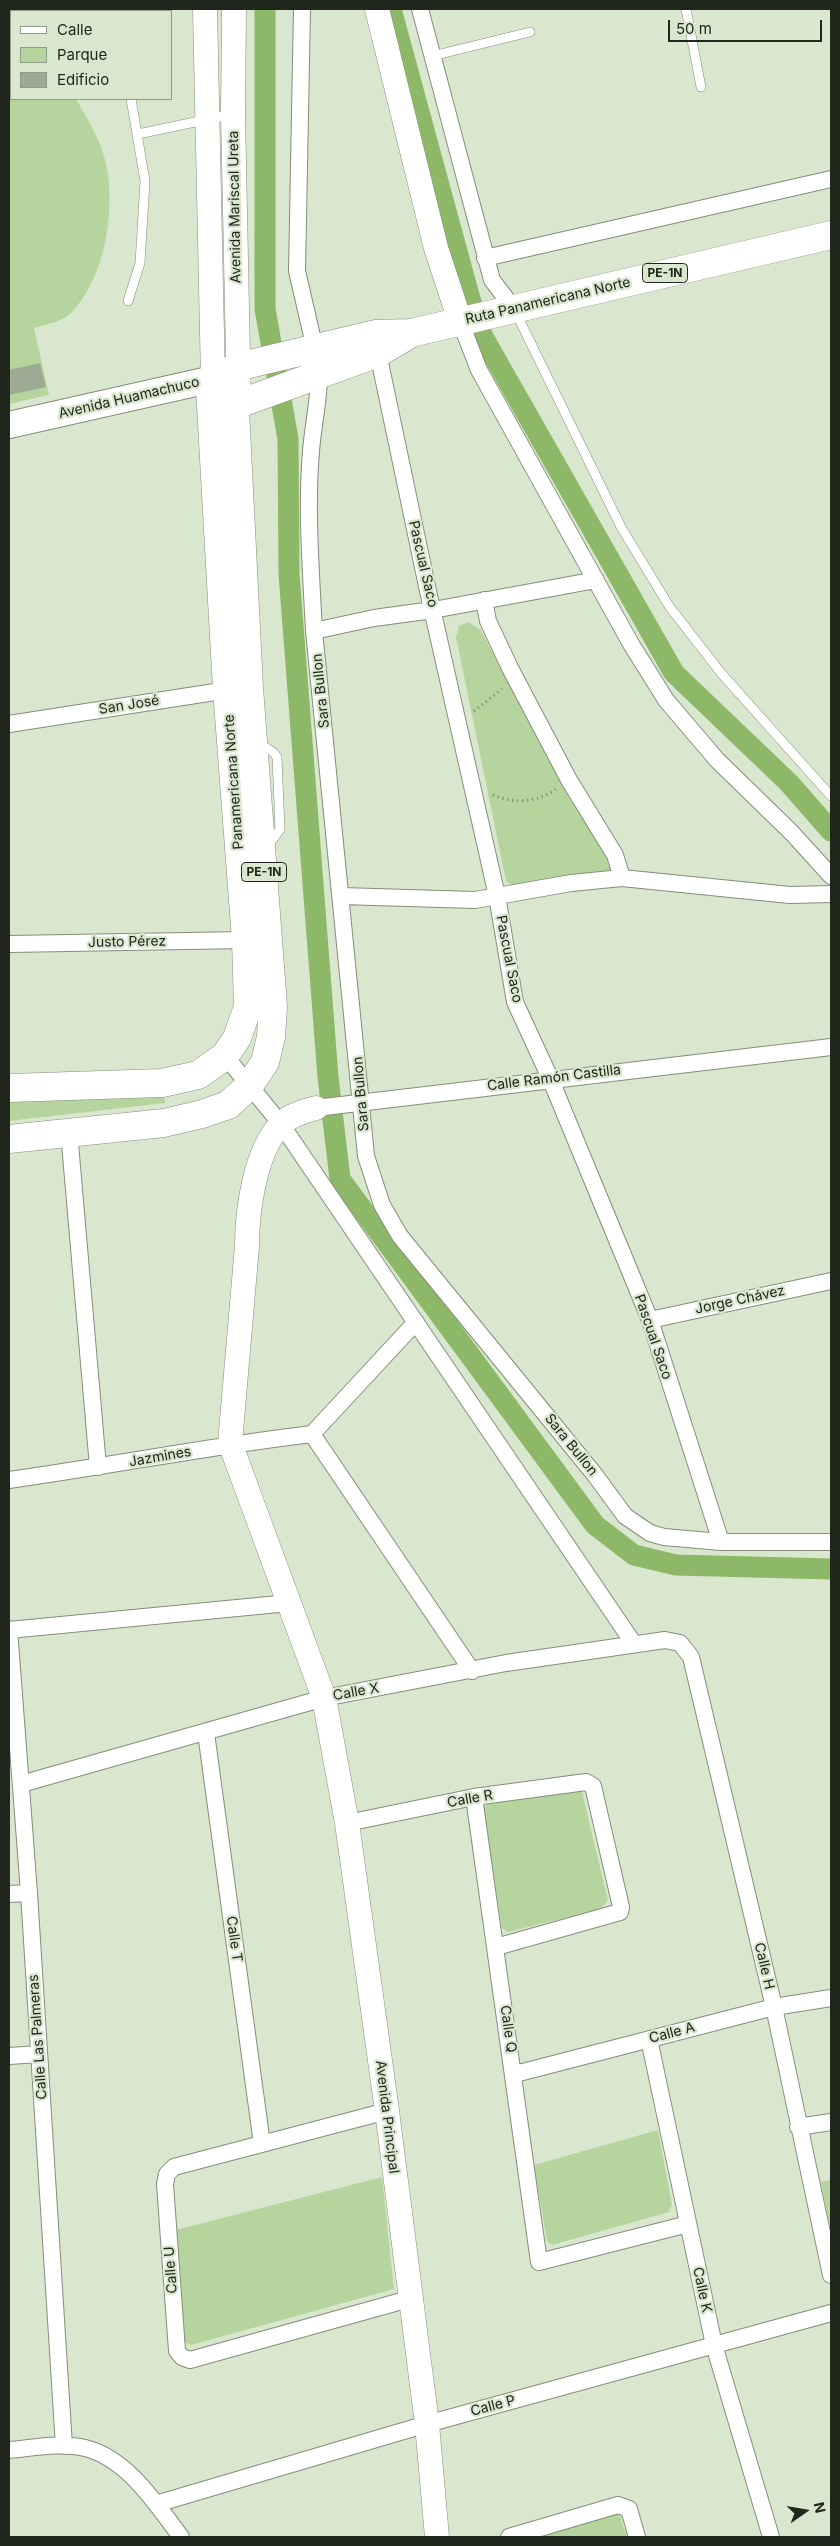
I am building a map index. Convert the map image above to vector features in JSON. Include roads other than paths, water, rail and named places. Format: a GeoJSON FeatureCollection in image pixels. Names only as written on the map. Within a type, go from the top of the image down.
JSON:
{"type":"FeatureCollection","features":[{"type":"Feature","properties":{"kind":"highway","name":"Ruta Panamericana Norte"},"geometry":{"type":"LineString","coordinates":[[243,365],[375,334],[411,334],[831,235]]}},
{"type":"Feature","properties":{"kind":"highway","name":"Ruta Panamericana Norte"},"geometry":{"type":"LineString","coordinates":[[245,401],[378,353],[411,334]]}},
{"type":"Feature","properties":{"kind":"highway","name":"PE-1N"},"geometry":{"type":"LineString","coordinates":[[213,378],[243,365]]}},
{"type":"Feature","properties":{"kind":"highway","name":"Panamericana Norte"},"geometry":{"type":"LineString","coordinates":[[9,1139],[164,1123],[202,1114],[228,1105],[249,1086],[265,1062],[271,1036],[273,1006],[262,852],[253,739],[238,689],[210,388],[213,378]]}},
{"type":"Feature","properties":{"kind":"highway","name":"Panamericana Norte"},"geometry":{"type":"LineString","coordinates":[[9,1088],[162,1083],[198,1075],[225,1056],[237,1038],[248,1006],[238,689],[235,418],[235,410],[245,401]]}},
{"type":"Feature","properties":{"kind":"main road","name":"Avenida Huamachuco"},"geometry":{"type":"LineString","coordinates":[[9,425],[213,378],[245,401]]}},
{"type":"Feature","properties":{"kind":"street","name":"Avenida Mariscal Ureta"},"geometry":{"type":"LineString","coordinates":[[205,9],[213,378]]}},
{"type":"Feature","properties":{"kind":"street","name":"Avenida Mariscal Ureta"},"geometry":{"type":"LineString","coordinates":[[234,9],[233,114],[245,401]]}},
{"type":"Feature","properties":{"kind":"street"},"geometry":{"type":"LineString","coordinates":[[302,9],[297,271],[303,351]]}},
{"type":"Feature","properties":{"kind":"street"},"geometry":{"type":"LineString","coordinates":[[377,9],[436,248],[465,320],[480,370],[648,672],[690,731],[792,833],[831,876]]}},
{"type":"Feature","properties":{"kind":"street"},"geometry":{"type":"LineString","coordinates":[[420,9],[492,280],[507,310]]}},
{"type":"Feature","properties":{"kind":"street"},"geometry":{"type":"LineString","coordinates":[[486,258],[831,179]]}},
{"type":"Feature","properties":{"kind":"street","name":"Pascual Saco"},"geometry":{"type":"LineString","coordinates":[[378,353],[433,610],[498,896],[516,1002],[550,1078],[650,1320],[721,1542]]}},
{"type":"Feature","properties":{"kind":"street","name":"Sara Bullon"},"geometry":{"type":"LineString","coordinates":[[310,379],[319,399],[311,451],[310,563],[314,631],[341,896],[356,1102],[366,1156],[382,1205],[400,1236],[595,1474],[624,1516],[650,1533],[664,1537],[721,1542],[831,1542]]}},
{"type":"Feature","properties":{"kind":"street"},"geometry":{"type":"LineString","coordinates":[[314,631],[374,618],[433,610],[596,580]]}},
{"type":"Feature","properties":{"kind":"street"},"geometry":{"type":"LineString","coordinates":[[484,600],[488,620],[510,668],[569,780],[616,855],[622,878]]}},
{"type":"Feature","properties":{"kind":"street","name":"San José"},"geometry":{"type":"LineString","coordinates":[[9,724],[238,689]]}},
{"type":"Feature","properties":{"kind":"street"},"geometry":{"type":"LineString","coordinates":[[341,896],[475,900],[571,883],[622,878],[790,895],[831,894]]}},
{"type":"Feature","properties":{"kind":"street","name":"Justo Pérez"},"geometry":{"type":"LineString","coordinates":[[9,944],[246,940]]}},
{"type":"Feature","properties":{"kind":"street","name":"Calle Ramón Castilla"},"geometry":{"type":"LineString","coordinates":[[281,1124],[300,1113],[316,1108],[356,1102],[550,1078],[831,1047]]}},
{"type":"Feature","properties":{"kind":"street"},"geometry":{"type":"LineString","coordinates":[[225,1056],[281,1124],[634,1644]]}},
{"type":"Feature","properties":{"kind":"street"},"geometry":{"type":"LineString","coordinates":[[230,1443],[250,1200],[262,1159],[281,1124]]}},
{"type":"Feature","properties":{"kind":"street"},"geometry":{"type":"LineString","coordinates":[[69,1132],[98,1467]]}},
{"type":"Feature","properties":{"kind":"street","name":"Jorge Chávez"},"geometry":{"type":"LineString","coordinates":[[650,1320],[831,1281]]}},
{"type":"Feature","properties":{"kind":"street"},"geometry":{"type":"LineString","coordinates":[[416,1322],[312,1434],[472,1670]]}},
{"type":"Feature","properties":{"kind":"street","name":"Jazmines"},"geometry":{"type":"LineString","coordinates":[[9,1480],[98,1467],[230,1443],[312,1434]]}},
{"type":"Feature","properties":{"kind":"street","name":"Avenida Principal"},"geometry":{"type":"LineString","coordinates":[[230,1443],[324,1698],[347,1823],[387,2111],[409,2299],[427,2424],[437,2537]]}},
{"type":"Feature","properties":{"kind":"street"},"geometry":{"type":"LineString","coordinates":[[9,1630],[289,1603]]}},
{"type":"Feature","properties":{"kind":"street","name":"Calle Las Palmeras"},"geometry":{"type":"LineString","coordinates":[[9,1630],[13,1730],[21,1784],[29,1893],[64,2446]]}},
{"type":"Feature","properties":{"kind":"street","name":"Calle X"},"geometry":{"type":"LineString","coordinates":[[21,1784],[324,1698],[472,1670],[634,1644],[672,1640],[686,1648],[691,1657]]}},
{"type":"Feature","properties":{"kind":"street","name":"Calle H"},"geometry":{"type":"LineString","coordinates":[[691,1657],[774,2007],[831,2275]]}},
{"type":"Feature","properties":{"kind":"street","name":"Calle T"},"geometry":{"type":"LineString","coordinates":[[206,1733],[262,2144]]}},
{"type":"Feature","properties":{"kind":"street","name":"Calle R"},"geometry":{"type":"LineString","coordinates":[[347,1823],[474,1797],[586,1782],[594,1786],[621,1907],[620,1912],[496,1947]]}},
{"type":"Feature","properties":{"kind":"street","name":"Calle Q"},"geometry":{"type":"LineString","coordinates":[[474,1797],[515,2074],[539,2262],[688,2224]]}},
{"type":"Feature","properties":{"kind":"street"},"geometry":{"type":"LineString","coordinates":[[9,1894],[29,1893]]}},
{"type":"Feature","properties":{"kind":"street","name":"Calle A"},"geometry":{"type":"LineString","coordinates":[[515,2074],[774,2007],[831,1998]]}},
{"type":"Feature","properties":{"kind":"street","name":"Calle K"},"geometry":{"type":"LineString","coordinates":[[649,2039],[714,2345],[771,2537]]}},
{"type":"Feature","properties":{"kind":"street"},"geometry":{"type":"LineString","coordinates":[[9,2056],[39,2054]]}},
{"type":"Feature","properties":{"kind":"street","name":"Calle U"},"geometry":{"type":"LineString","coordinates":[[387,2111],[174,2167],[167,2174],[165,2184],[177,2351],[182,2357],[190,2360],[409,2299]]}},
{"type":"Feature","properties":{"kind":"street"},"geometry":{"type":"LineString","coordinates":[[798,2127],[831,2122]]}},
{"type":"Feature","properties":{"kind":"street","name":"Calle P"},"geometry":{"type":"LineString","coordinates":[[156,2504],[427,2424],[831,2313]]}},
{"type":"Feature","properties":{"kind":"street"},"geometry":{"type":"LineString","coordinates":[[9,2450],[64,2446],[84,2448],[104,2454],[130,2476],[156,2504],[181,2537]]}},
{"type":"Feature","properties":{"kind":"street"},"geometry":{"type":"LineString","coordinates":[[509,2537],[618,2505],[629,2509],[637,2537]]}},
{"type":"Feature","properties":{"kind":"lane"},"geometry":{"type":"LineString","coordinates":[[686,9],[701,88]]}},
{"type":"Feature","properties":{"kind":"lane"},"geometry":{"type":"LineString","coordinates":[[432,56],[530,32]]}},
{"type":"Feature","properties":{"kind":"lane"},"geometry":{"type":"LineString","coordinates":[[128,301],[140,263],[145,181],[131,100]]}},
{"type":"Feature","properties":{"kind":"lane"},"geometry":{"type":"LineString","coordinates":[[138,134],[233,114]]}},
{"type":"Feature","properties":{"kind":"lane"},"geometry":{"type":"LineString","coordinates":[[507,310],[621,527],[659,590],[721,673],[831,796]]}},
{"type":"Feature","properties":{"kind":"waterway"},"geometry":{"type":"LineString","coordinates":[[265,9],[265,309],[288,439],[289,574],[328,1077],[340,1179],[595,1525],[634,1555],[676,1565],[831,1569]]}},
{"type":"Feature","properties":{"kind":"waterway"},"geometry":{"type":"LineString","coordinates":[[391,9],[470,299],[483,337],[674,673],[789,783],[831,831]]}}]}
